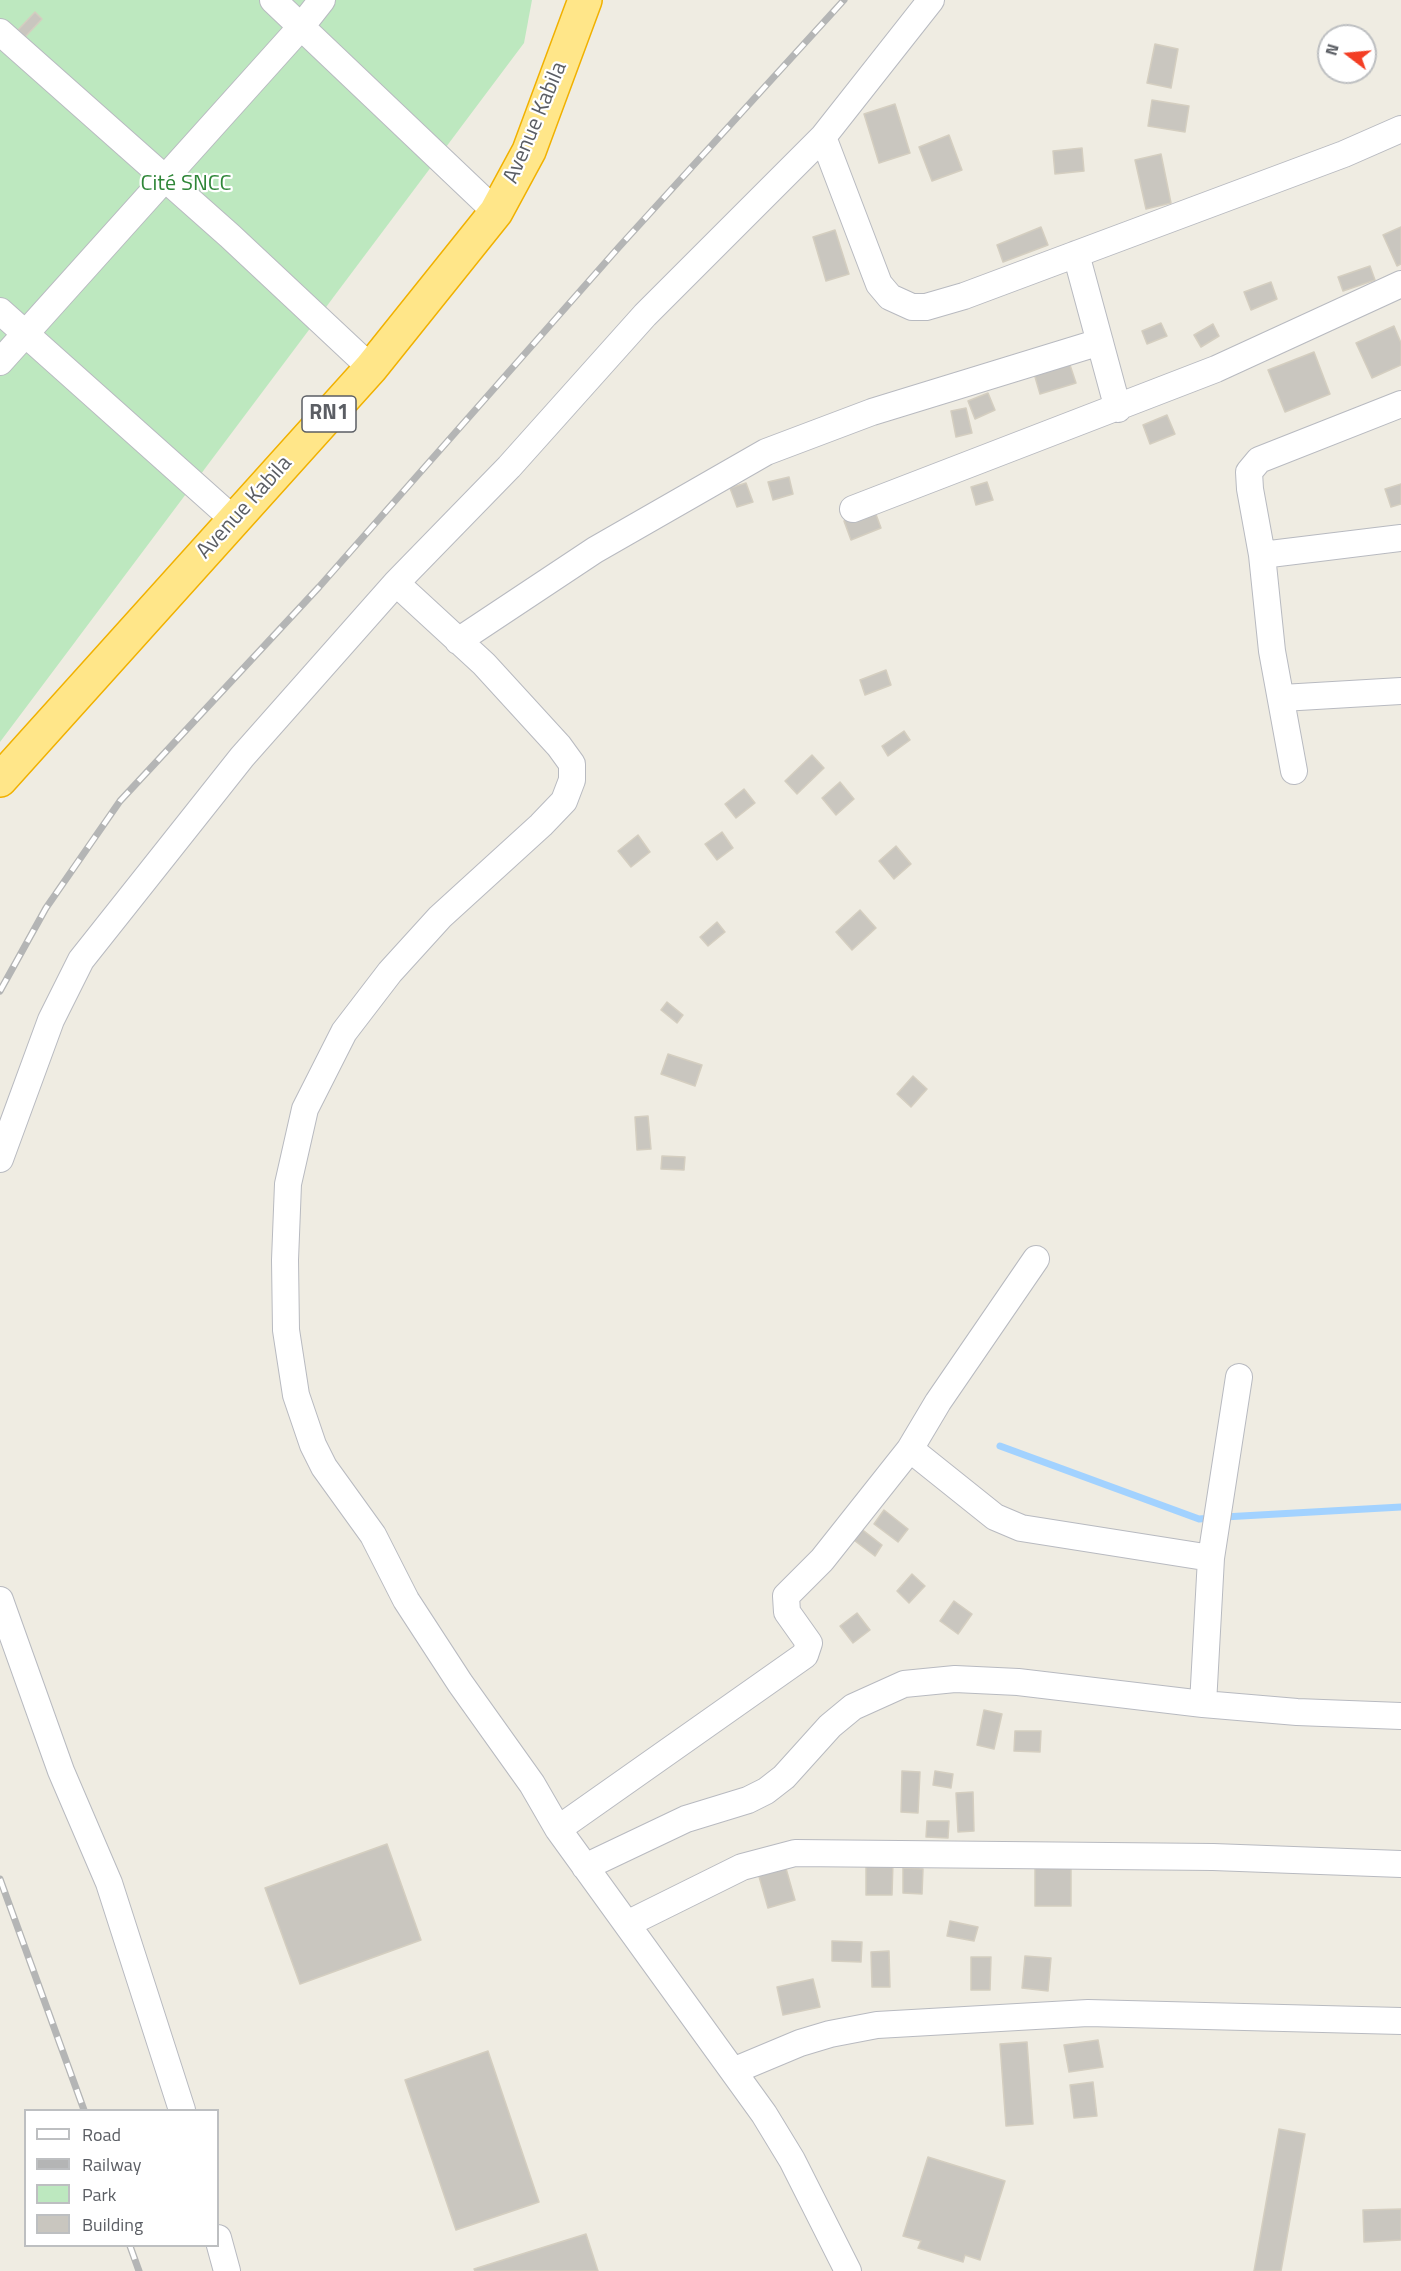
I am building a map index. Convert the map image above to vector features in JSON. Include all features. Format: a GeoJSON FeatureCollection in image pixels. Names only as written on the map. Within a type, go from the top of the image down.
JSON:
{"type":"FeatureCollection","features":[{"type":"Feature","properties":{"kind":"highway","name":"Avenue Kabila"},"geometry":{"type":"LineString","coordinates":[[0,780],[371,368],[496,212],[529,151],[585,0]]}},
{"type":"Feature","properties":{"kind":"street"},"geometry":{"type":"LineString","coordinates":[[273,0],[496,212]]}},
{"type":"Feature","properties":{"kind":"street"},"geometry":{"type":"LineString","coordinates":[[0,362],[300,28],[322,0]]}},
{"type":"Feature","properties":{"kind":"street"},"geometry":{"type":"LineString","coordinates":[[0,1159],[51,1020],[81,960],[242,757],[396,584],[509,467],[645,315],[823,137],[931,0]]}},
{"type":"Feature","properties":{"kind":"street"},"geometry":{"type":"LineString","coordinates":[[0,32],[230,236],[371,368]]}},
{"type":"Feature","properties":{"kind":"street"},"geometry":{"type":"LineString","coordinates":[[823,137],[879,284],[900,303],[926,307],[1344,154],[1401,129]]}},
{"type":"Feature","properties":{"kind":"street"},"geometry":{"type":"LineString","coordinates":[[1076,254],[1118,408]]}},
{"type":"Feature","properties":{"kind":"street"},"geometry":{"type":"LineString","coordinates":[[853,509],[1216,369],[1401,284]]}},
{"type":"Feature","properties":{"kind":"street"},"geometry":{"type":"LineString","coordinates":[[0,311],[234,520]]}},
{"type":"Feature","properties":{"kind":"street"},"geometry":{"type":"LineString","coordinates":[[458,641],[595,550],[766,452],[872,412],[1100,342]]}},
{"type":"Feature","properties":{"kind":"street"},"geometry":{"type":"LineString","coordinates":[[1294,771],[1272,651],[1262,555],[1250,489],[1250,472],[1259,460],[1401,404]]}},
{"type":"Feature","properties":{"kind":"street"},"geometry":{"type":"LineString","coordinates":[[1262,555],[1401,538]]}},
{"type":"Feature","properties":{"kind":"street"},"geometry":{"type":"LineString","coordinates":[[396,584],[484,664],[559,746],[572,764],[572,780],[564,801],[542,825],[440,916],[390,972],[344,1032],[305,1109],[288,1184],[285,1260],[286,1330],[296,1395],[313,1445],[324,1467],[373,1535],[418,1619],[460,1683],[532,1784],[558,1829],[733,2071],[792,2160],[848,2271]]}},
{"type":"Feature","properties":{"kind":"street"},"geometry":{"type":"LineString","coordinates":[[1282,698],[1401,691]]}},
{"type":"Feature","properties":{"kind":"street"},"geometry":{"type":"LineString","coordinates":[[558,1829],[805,1655],[809,1643],[787,1612],[786,1596],[822,1560],[910,1449],[944,1393],[1036,1259]]}},
{"type":"Feature","properties":{"kind":"street"},"geometry":{"type":"LineString","coordinates":[[1203,1704],[1211,1558],[1239,1377]]}},
{"type":"Feature","properties":{"kind":"street"},"geometry":{"type":"LineString","coordinates":[[910,1449],[995,1517],[1022,1528],[1211,1558]]}},
{"type":"Feature","properties":{"kind":"street"},"geometry":{"type":"LineString","coordinates":[[0,1600],[61,1771],[109,1884],[182,2109]]}},
{"type":"Feature","properties":{"kind":"street"},"geometry":{"type":"LineString","coordinates":[[585,1867],[686,1819],[748,1800],[766,1791],[784,1777],[830,1726],[853,1707],[904,1684],[955,1679],[1017,1682],[1203,1704],[1297,1712],[1401,1716]]}},
{"type":"Feature","properties":{"kind":"street"},"geometry":{"type":"LineString","coordinates":[[627,1924],[742,1867],[795,1853],[1213,1857],[1401,1864]]}},
{"type":"Feature","properties":{"kind":"street"},"geometry":{"type":"LineString","coordinates":[[733,2071],[800,2043],[830,2034],[877,2025],[1088,2013],[1401,2021]]}},
{"type":"Feature","properties":{"kind":"street"},"geometry":{"type":"LineString","coordinates":[[219,2242],[227,2271]]}},
{"type":"Feature","properties":{"kind":"green space","name":"Cité SNCC"},"geometry":{"type":"Polygon","coordinates":[[[0,0],[532,0],[524,43],[0,742],[0,0]]]}},
{"type":"Feature","properties":{"kind":"building"},"geometry":{"type":"Polygon","coordinates":[[[35,12],[42,19],[25,37],[18,30],[35,12]]]}},
{"type":"Feature","properties":{"kind":"building"},"geometry":{"type":"Polygon","coordinates":[[[1155,44],[1178,49],[1171,88],[1147,83],[1155,44]]]}},
{"type":"Feature","properties":{"kind":"building"},"geometry":{"type":"Polygon","coordinates":[[[1152,100],[1189,106],[1185,132],[1148,126],[1152,100]]]}},
{"type":"Feature","properties":{"kind":"building"},"geometry":{"type":"Polygon","coordinates":[[[895,104],[910,153],[879,163],[864,114],[895,104]]]}},
{"type":"Feature","properties":{"kind":"building"},"geometry":{"type":"Polygon","coordinates":[[[949,135],[962,170],[932,181],[919,147],[949,135]]]}},
{"type":"Feature","properties":{"kind":"building"},"geometry":{"type":"Polygon","coordinates":[[[1082,148],[1084,171],[1055,174],[1053,151],[1082,148]]]}},
{"type":"Feature","properties":{"kind":"building"},"geometry":{"type":"Polygon","coordinates":[[[1161,154],[1171,203],[1146,209],[1135,160],[1161,154]]]}},
{"type":"Feature","properties":{"kind":"building"},"geometry":{"type":"Polygon","coordinates":[[[1041,227],[1048,245],[1003,262],[997,245],[1041,227]]]}},
{"type":"Feature","properties":{"kind":"building"},"geometry":{"type":"Polygon","coordinates":[[[1401,227],[1401,264],[1397,266],[1383,235],[1401,227]]]}},
{"type":"Feature","properties":{"kind":"building"},"geometry":{"type":"Polygon","coordinates":[[[835,230],[849,274],[826,281],[813,237],[835,230]]]}},
{"type":"Feature","properties":{"kind":"building"},"geometry":{"type":"Polygon","coordinates":[[[1370,266],[1375,280],[1343,291],[1338,277],[1370,266]]]}},
{"type":"Feature","properties":{"kind":"building"},"geometry":{"type":"Polygon","coordinates":[[[1271,282],[1277,299],[1251,310],[1244,292],[1271,282]]]}},
{"type":"Feature","properties":{"kind":"building"},"geometry":{"type":"Polygon","coordinates":[[[1161,323],[1167,336],[1147,344],[1142,331],[1161,323]]]}},
{"type":"Feature","properties":{"kind":"building"},"geometry":{"type":"Polygon","coordinates":[[[1213,324],[1219,336],[1201,347],[1194,335],[1213,324]]]}},
{"type":"Feature","properties":{"kind":"building"},"geometry":{"type":"Polygon","coordinates":[[[1394,326],[1401,343],[1401,365],[1372,378],[1356,343],[1394,326]]]}},
{"type":"Feature","properties":{"kind":"building"},"geometry":{"type":"Polygon","coordinates":[[[1314,352],[1330,394],[1285,412],[1268,370],[1314,352]]]}},
{"type":"Feature","properties":{"kind":"building"},"geometry":{"type":"Polygon","coordinates":[[[1068,359],[1076,383],[1040,394],[1033,370],[1068,359]]]}},
{"type":"Feature","properties":{"kind":"building"},"geometry":{"type":"Polygon","coordinates":[[[988,393],[995,410],[975,419],[968,401],[988,393]]]}},
{"type":"Feature","properties":{"kind":"building"},"geometry":{"type":"Polygon","coordinates":[[[966,408],[972,433],[956,437],[951,411],[966,408]]]}},
{"type":"Feature","properties":{"kind":"building"},"geometry":{"type":"Polygon","coordinates":[[[1167,415],[1175,434],[1150,444],[1143,425],[1167,415]]]}},
{"type":"Feature","properties":{"kind":"building"},"geometry":{"type":"Polygon","coordinates":[[[789,477],[793,494],[773,500],[768,482],[789,477]]]}},
{"type":"Feature","properties":{"kind":"building"},"geometry":{"type":"Polygon","coordinates":[[[987,482],[993,500],[976,505],[971,487],[987,482]]]}},
{"type":"Feature","properties":{"kind":"building"},"geometry":{"type":"Polygon","coordinates":[[[746,483],[753,502],[737,507],[730,488],[746,483]]]}},
{"type":"Feature","properties":{"kind":"building"},"geometry":{"type":"Polygon","coordinates":[[[1401,484],[1401,504],[1391,507],[1385,489],[1401,484]]]}},
{"type":"Feature","properties":{"kind":"building"},"geometry":{"type":"Polygon","coordinates":[[[874,509],[881,528],[851,540],[844,521],[874,509]]]}},
{"type":"Feature","properties":{"kind":"building"},"geometry":{"type":"Polygon","coordinates":[[[886,670],[891,685],[865,695],[860,680],[886,670]]]}},
{"type":"Feature","properties":{"kind":"building"},"geometry":{"type":"Polygon","coordinates":[[[904,731],[910,740],[888,756],[882,746],[904,731]]]}},
{"type":"Feature","properties":{"kind":"building"},"geometry":{"type":"Polygon","coordinates":[[[812,755],[824,768],[797,794],[785,781],[812,755]]]}},
{"type":"Feature","properties":{"kind":"building"},"geometry":{"type":"Polygon","coordinates":[[[840,782],[854,799],[836,815],[822,798],[840,782]]]}},
{"type":"Feature","properties":{"kind":"building"},"geometry":{"type":"Polygon","coordinates":[[[744,789],[755,803],[736,818],[725,804],[744,789]]]}},
{"type":"Feature","properties":{"kind":"building"},"geometry":{"type":"Polygon","coordinates":[[[722,832],[733,848],[717,860],[705,844],[722,832]]]}},
{"type":"Feature","properties":{"kind":"building"},"geometry":{"type":"Polygon","coordinates":[[[638,835],[650,852],[631,867],[618,851],[638,835]]]}},
{"type":"Feature","properties":{"kind":"building"},"geometry":{"type":"Polygon","coordinates":[[[896,846],[911,864],[894,879],[879,861],[896,846]]]}},
{"type":"Feature","properties":{"kind":"building"},"geometry":{"type":"Polygon","coordinates":[[[860,910],[876,928],[852,950],[836,932],[860,910]]]}},
{"type":"Feature","properties":{"kind":"building"},"geometry":{"type":"Polygon","coordinates":[[[717,922],[725,932],[708,946],[700,937],[717,922]]]}},
{"type":"Feature","properties":{"kind":"building"},"geometry":{"type":"Polygon","coordinates":[[[667,1002],[683,1015],[677,1023],[661,1010],[667,1002]]]}},
{"type":"Feature","properties":{"kind":"building"},"geometry":{"type":"Polygon","coordinates":[[[668,1054],[702,1065],[695,1086],[661,1074],[668,1054]]]}},
{"type":"Feature","properties":{"kind":"building"},"geometry":{"type":"Polygon","coordinates":[[[913,1076],[927,1089],[911,1107],[897,1094],[913,1076]]]}},
{"type":"Feature","properties":{"kind":"building"},"geometry":{"type":"Polygon","coordinates":[[[648,1116],[651,1149],[637,1150],[635,1117],[648,1116]]]}},
{"type":"Feature","properties":{"kind":"building"},"geometry":{"type":"Polygon","coordinates":[[[662,1156],[685,1157],[684,1170],[661,1169],[662,1156]]]}},
{"type":"Feature","properties":{"kind":"building"},"geometry":{"type":"Polygon","coordinates":[[[884,1510],[908,1529],[898,1542],[874,1524],[884,1510]]]}},
{"type":"Feature","properties":{"kind":"building"},"geometry":{"type":"Polygon","coordinates":[[[855,1524],[882,1545],[875,1556],[847,1535],[855,1524]]]}},
{"type":"Feature","properties":{"kind":"building"},"geometry":{"type":"Polygon","coordinates":[[[912,1574],[925,1586],[909,1603],[897,1591],[912,1574]]]}},
{"type":"Feature","properties":{"kind":"building"},"geometry":{"type":"Polygon","coordinates":[[[954,1601],[972,1614],[958,1634],[940,1621],[954,1601]]]}},
{"type":"Feature","properties":{"kind":"building"},"geometry":{"type":"Polygon","coordinates":[[[857,1613],[870,1630],[853,1643],[840,1626],[857,1613]]]}},
{"type":"Feature","properties":{"kind":"building"},"geometry":{"type":"Polygon","coordinates":[[[984,1710],[1002,1714],[994,1749],[977,1745],[984,1710]]]}},
{"type":"Feature","properties":{"kind":"building"},"geometry":{"type":"Polygon","coordinates":[[[1015,1731],[1041,1731],[1040,1752],[1014,1751],[1015,1731]]]}},
{"type":"Feature","properties":{"kind":"building"},"geometry":{"type":"Polygon","coordinates":[[[902,1771],[920,1772],[918,1813],[901,1812],[902,1771]]]}},
{"type":"Feature","properties":{"kind":"building"},"geometry":{"type":"Polygon","coordinates":[[[935,1771],[953,1774],[951,1788],[933,1785],[935,1771]]]}},
{"type":"Feature","properties":{"kind":"building"},"geometry":{"type":"Polygon","coordinates":[[[973,1792],[974,1831],[958,1832],[956,1793],[973,1792]]]}},
{"type":"Feature","properties":{"kind":"building"},"geometry":{"type":"Polygon","coordinates":[[[927,1821],[949,1821],[948,1838],[926,1837],[927,1821]]]}},
{"type":"Feature","properties":{"kind":"building"},"geometry":{"type":"Polygon","coordinates":[[[387,1844],[421,1940],[300,1984],[265,1888],[387,1844]]]}},
{"type":"Feature","properties":{"kind":"building"},"geometry":{"type":"Polygon","coordinates":[[[866,1862],[893,1862],[892,1895],[866,1895],[866,1862]]]}},
{"type":"Feature","properties":{"kind":"building"},"geometry":{"type":"Polygon","coordinates":[[[785,1865],[795,1900],[768,1908],[758,1873],[785,1865]]]}},
{"type":"Feature","properties":{"kind":"building"},"geometry":{"type":"Polygon","coordinates":[[[1035,1867],[1071,1868],[1071,1906],[1035,1906],[1035,1867]]]}},
{"type":"Feature","properties":{"kind":"building"},"geometry":{"type":"Polygon","coordinates":[[[903,1868],[923,1869],[922,1894],[903,1893],[903,1868]]]}},
{"type":"Feature","properties":{"kind":"building"},"geometry":{"type":"Polygon","coordinates":[[[950,1921],[978,1927],[974,1941],[947,1936],[950,1921]]]}},
{"type":"Feature","properties":{"kind":"building"},"geometry":{"type":"Polygon","coordinates":[[[832,1941],[862,1942],[861,1962],[832,1961],[832,1941]]]}},
{"type":"Feature","properties":{"kind":"building"},"geometry":{"type":"Polygon","coordinates":[[[889,1951],[890,1987],[872,1987],[871,1952],[889,1951]]]}},
{"type":"Feature","properties":{"kind":"building"},"geometry":{"type":"Polygon","coordinates":[[[1025,1956],[1051,1958],[1048,1991],[1022,1988],[1025,1956]]]}},
{"type":"Feature","properties":{"kind":"building"},"geometry":{"type":"Polygon","coordinates":[[[971,1957],[991,1957],[990,1990],[971,1990],[971,1957]]]}},
{"type":"Feature","properties":{"kind":"building"},"geometry":{"type":"Polygon","coordinates":[[[813,1979],[820,2007],[783,2015],[777,1987],[813,1979]]]}},
{"type":"Feature","properties":{"kind":"building"},"geometry":{"type":"Polygon","coordinates":[[[1098,2040],[1103,2067],[1069,2072],[1064,2045],[1098,2040]]]}},
{"type":"Feature","properties":{"kind":"building"},"geometry":{"type":"Polygon","coordinates":[[[1027,2042],[1033,2124],[1006,2126],[1000,2044],[1027,2042]]]}},
{"type":"Feature","properties":{"kind":"building"},"geometry":{"type":"Polygon","coordinates":[[[488,2051],[539,2202],[456,2230],[405,2080],[488,2051]]]}},
{"type":"Feature","properties":{"kind":"building"},"geometry":{"type":"Polygon","coordinates":[[[1093,2082],[1097,2116],[1074,2118],[1070,2085],[1093,2082]]]}},
{"type":"Feature","properties":{"kind":"building"},"geometry":{"type":"Polygon","coordinates":[[[1279,2129],[1305,2134],[1281,2271],[1254,2271],[1279,2129]]]}},
{"type":"Feature","properties":{"kind":"building"},"geometry":{"type":"Polygon","coordinates":[[[928,2157],[1005,2181],[980,2260],[965,2255],[963,2262],[918,2248],[921,2241],[903,2236],[928,2157]]]}},
{"type":"Feature","properties":{"kind":"building"},"geometry":{"type":"Polygon","coordinates":[[[1401,2209],[1401,2240],[1364,2242],[1363,2210],[1401,2209]]]}},
{"type":"Feature","properties":{"kind":"building"},"geometry":{"type":"Polygon","coordinates":[[[586,2234],[598,2271],[475,2271],[474,2269],[586,2234]]]}},
{"type":"Feature","properties":{"kind":"waterway"},"geometry":{"type":"LineString","coordinates":[[1000,1446],[1199,1519],[1213,1518]]}},
{"type":"Feature","properties":{"kind":"waterway"},"geometry":{"type":"LineString","coordinates":[[1224,1517],[1401,1507]]}},
{"type":"Feature","properties":{"kind":"railway"},"geometry":{"type":"LineString","coordinates":[[0,991],[46,908],[120,801],[319,587],[619,247],[844,0]]}},
{"type":"Feature","properties":{"kind":"railway"},"geometry":{"type":"LineString","coordinates":[[0,1879],[84,2109]]}},
{"type":"Feature","properties":{"kind":"railway"},"geometry":{"type":"LineString","coordinates":[[130,2247],[139,2271]]}}]}
